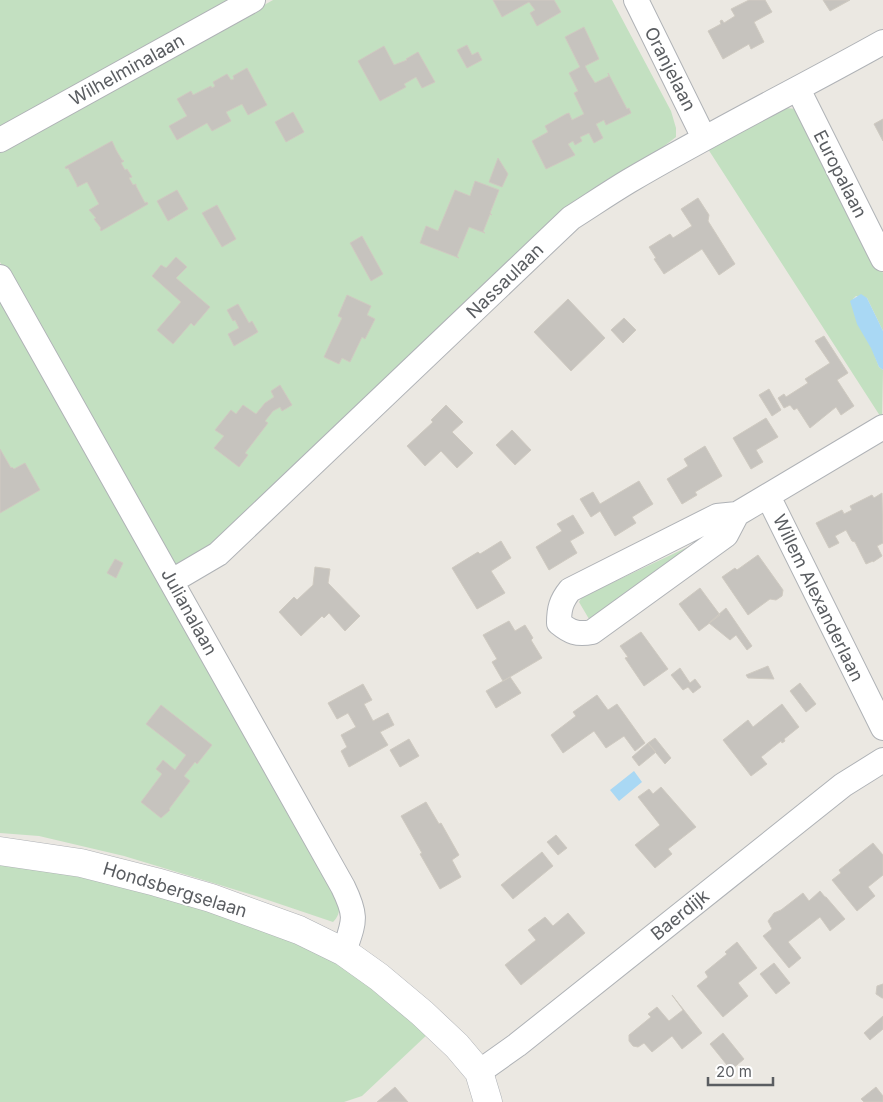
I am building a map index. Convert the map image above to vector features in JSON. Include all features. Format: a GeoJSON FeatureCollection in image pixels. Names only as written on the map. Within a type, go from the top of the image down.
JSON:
{"type":"FeatureCollection","features":[{"type":"Feature","properties":{"kind":"street","name":"Wilhelminalaan"},"geometry":{"type":"LineString","coordinates":[[0,140],[253,0]]}},
{"type":"Feature","properties":{"kind":"street","name":"Oranjelaan"},"geometry":{"type":"LineString","coordinates":[[636,0],[704,138]]}},
{"type":"Feature","properties":{"kind":"street","name":"Nassaulaan"},"geometry":{"type":"LineString","coordinates":[[172,582],[218,554],[571,218],[704,138],[883,42]]}},
{"type":"Feature","properties":{"kind":"street","name":"Europalaan"},"geometry":{"type":"LineString","coordinates":[[798,89],[883,259]]}},
{"type":"Feature","properties":{"kind":"street","name":"Julianalaan"},"geometry":{"type":"LineString","coordinates":[[0,277],[351,904],[354,920],[344,952]]}},
{"type":"Feature","properties":{"kind":"street","name":"Willem Alexanderlaan"},"geometry":{"type":"LineString","coordinates":[[737,514],[726,535],[592,632],[580,634],[568,631],[559,623],[559,608],[570,590],[717,516],[737,514],[883,428]]}},
{"type":"Feature","properties":{"kind":"street","name":"Willem Alexanderlaan"},"geometry":{"type":"LineString","coordinates":[[768,496],[883,728]]}},
{"type":"Feature","properties":{"kind":"street","name":"Baerdijk"},"geometry":{"type":"LineString","coordinates":[[479,1072],[517,1045],[843,785],[883,760]]}},
{"type":"Feature","properties":{"kind":"street","name":"Hondsbergselaan"},"geometry":{"type":"LineString","coordinates":[[0,851],[81,863],[165,884],[299,930],[344,952],[379,977],[422,1012],[457,1046],[479,1072]]}},
{"type":"Feature","properties":{"kind":"street"},"geometry":{"type":"LineString","coordinates":[[479,1072],[488,1102]]}},
{"type":"Feature","properties":{"kind":"green space"},"geometry":{"type":"Polygon","coordinates":[[[0,0],[235,0],[0,130],[0,0]]]}},
{"type":"Feature","properties":{"kind":"green space"},"geometry":{"type":"Polygon","coordinates":[[[273,0],[612,0],[671,111],[676,128],[676,137],[575,204],[175,581],[0,262],[0,153],[273,0]]]}},
{"type":"Feature","properties":{"kind":"green space"},"geometry":{"type":"Polygon","coordinates":[[[786,108],[797,109],[810,126],[883,273],[883,331],[867,298],[856,296],[853,299],[879,367],[883,370],[882,419],[708,149],[786,108]]]}},
{"type":"Feature","properties":{"kind":"green space"},"geometry":{"type":"Polygon","coordinates":[[[0,284],[338,893],[339,912],[333,922],[256,896],[124,856],[39,836],[0,833],[0,284]]]}},
{"type":"Feature","properties":{"kind":"green space"},"geometry":{"type":"Polygon","coordinates":[[[713,535],[596,619],[589,619],[579,602],[582,597],[713,535]]]}},
{"type":"Feature","properties":{"kind":"green space"},"geometry":{"type":"Polygon","coordinates":[[[0,863],[47,866],[127,885],[278,933],[327,955],[430,1032],[362,1096],[344,1102],[0,1102],[0,863]]]}},
{"type":"Feature","properties":{"kind":"water"},"geometry":{"type":"Polygon","coordinates":[[[861,294],[867,298],[883,331],[883,370],[879,367],[871,348],[857,324],[850,301],[861,294]]]}},
{"type":"Feature","properties":{"kind":"water"},"geometry":{"type":"Polygon","coordinates":[[[634,771],[642,782],[619,801],[610,790],[634,771]]]}},
{"type":"Feature","properties":{"kind":"building"},"geometry":{"type":"Polygon","coordinates":[[[493,0],[554,0],[561,12],[537,26],[530,13],[535,10],[529,2],[502,17],[493,0]]]}},
{"type":"Feature","properties":{"kind":"building"},"geometry":{"type":"Polygon","coordinates":[[[749,0],[765,0],[772,12],[754,22],[764,42],[751,49],[749,44],[723,59],[708,31],[721,24],[720,21],[722,20],[724,23],[735,16],[731,9],[749,0]]]}},
{"type":"Feature","properties":{"kind":"building"},"geometry":{"type":"Polygon","coordinates":[[[823,0],[850,0],[830,11],[823,0]]]}},
{"type":"Feature","properties":{"kind":"building"},"geometry":{"type":"Polygon","coordinates":[[[584,27],[599,59],[585,66],[588,72],[595,83],[609,76],[608,73],[631,113],[606,125],[604,120],[596,124],[603,138],[594,143],[589,133],[580,137],[582,141],[575,145],[573,141],[568,144],[575,155],[546,169],[532,141],[548,132],[545,126],[566,114],[569,113],[572,120],[584,114],[574,93],[578,91],[569,73],[580,67],[565,37],[584,27]]]}},
{"type":"Feature","properties":{"kind":"building"},"geometry":{"type":"Polygon","coordinates":[[[467,45],[472,55],[478,52],[482,60],[467,68],[457,50],[467,45]]]}},
{"type":"Feature","properties":{"kind":"building"},"geometry":{"type":"Polygon","coordinates":[[[384,46],[394,65],[407,60],[418,52],[435,82],[422,88],[416,77],[404,84],[406,87],[380,101],[358,61],[384,46]]]}},
{"type":"Feature","properties":{"kind":"building"},"geometry":{"type":"Polygon","coordinates":[[[247,68],[267,105],[248,115],[242,104],[226,112],[231,121],[212,131],[207,123],[177,140],[169,126],[187,116],[177,99],[191,91],[193,95],[211,86],[212,88],[215,86],[213,82],[227,74],[231,80],[234,79],[233,76],[247,68]]]}},
{"type":"Feature","properties":{"kind":"building"},"geometry":{"type":"Polygon","coordinates":[[[293,112],[304,132],[286,142],[275,122],[293,112]]]}},
{"type":"Feature","properties":{"kind":"building"},"geometry":{"type":"Polygon","coordinates":[[[883,119],[883,141],[874,124],[883,119]]]}},
{"type":"Feature","properties":{"kind":"building"},"geometry":{"type":"Polygon","coordinates":[[[112,141],[124,161],[121,163],[132,177],[129,178],[133,185],[136,184],[145,203],[147,202],[148,204],[101,231],[101,228],[94,219],[96,218],[89,210],[99,204],[87,182],[77,187],[68,168],[66,169],[65,167],[112,141]]]}},
{"type":"Feature","properties":{"kind":"building"},"geometry":{"type":"Polygon","coordinates":[[[498,158],[508,174],[502,187],[489,182],[498,158]]]}},
{"type":"Feature","properties":{"kind":"building"},"geometry":{"type":"Polygon","coordinates":[[[475,181],[499,190],[490,213],[492,215],[490,214],[483,232],[485,233],[469,227],[457,256],[459,258],[420,243],[426,226],[438,231],[455,190],[470,196],[475,181]]]}},
{"type":"Feature","properties":{"kind":"building"},"geometry":{"type":"Polygon","coordinates":[[[177,190],[188,209],[168,221],[157,201],[177,190]]]}},
{"type":"Feature","properties":{"kind":"building"},"geometry":{"type":"Polygon","coordinates":[[[698,198],[709,215],[708,221],[735,264],[719,275],[702,249],[664,274],[649,247],[670,234],[673,238],[692,226],[681,209],[698,198]]]}},
{"type":"Feature","properties":{"kind":"building"},"geometry":{"type":"Polygon","coordinates":[[[217,205],[236,239],[222,247],[202,213],[217,205]]]}},
{"type":"Feature","properties":{"kind":"building"},"geometry":{"type":"Polygon","coordinates":[[[362,236],[383,274],[371,281],[350,243],[362,236]]]}},
{"type":"Feature","properties":{"kind":"building"},"geometry":{"type":"Polygon","coordinates":[[[176,257],[187,267],[176,278],[210,307],[194,326],[191,323],[173,344],[157,330],[181,302],[152,276],[161,265],[166,268],[176,257]]]}},
{"type":"Feature","properties":{"kind":"building"},"geometry":{"type":"Polygon","coordinates":[[[347,295],[371,306],[367,315],[375,319],[365,339],[362,337],[350,362],[342,358],[339,364],[324,357],[342,318],[338,316],[347,295]]]}},
{"type":"Feature","properties":{"kind":"building"},"geometry":{"type":"Polygon","coordinates":[[[568,299],[605,338],[571,371],[534,332],[568,299]]]}},
{"type":"Feature","properties":{"kind":"building"},"geometry":{"type":"Polygon","coordinates":[[[238,304],[249,323],[252,321],[258,332],[234,346],[228,334],[239,328],[227,310],[238,304]]]}},
{"type":"Feature","properties":{"kind":"building"},"geometry":{"type":"Polygon","coordinates":[[[624,318],[636,330],[623,343],[611,330],[624,318]]]}},
{"type":"Feature","properties":{"kind":"building"},"geometry":{"type":"Polygon","coordinates":[[[824,336],[848,373],[837,380],[854,406],[841,415],[836,407],[810,428],[797,408],[794,410],[790,405],[784,408],[778,398],[784,394],[786,397],[808,383],[805,379],[830,363],[815,341],[824,336]]]}},
{"type":"Feature","properties":{"kind":"building"},"geometry":{"type":"Polygon","coordinates":[[[280,385],[292,405],[282,411],[280,407],[273,411],[265,421],[268,423],[245,453],[248,455],[239,467],[214,448],[224,436],[215,430],[231,410],[236,414],[243,405],[256,414],[265,403],[274,397],[271,391],[280,385]]]}},
{"type":"Feature","properties":{"kind":"building"},"geometry":{"type":"Polygon","coordinates":[[[769,389],[781,410],[772,416],[759,395],[769,389]]]}},
{"type":"Feature","properties":{"kind":"building"},"geometry":{"type":"Polygon","coordinates":[[[446,405],[463,422],[452,432],[473,453],[457,468],[441,451],[425,466],[407,446],[433,422],[431,420],[446,405]]]}},
{"type":"Feature","properties":{"kind":"building"},"geometry":{"type":"Polygon","coordinates":[[[766,418],[778,437],[756,450],[763,462],[751,469],[733,438],[766,418]]]}},
{"type":"Feature","properties":{"kind":"building"},"geometry":{"type":"Polygon","coordinates":[[[512,430],[531,450],[515,465],[496,445],[512,430]]]}},
{"type":"Feature","properties":{"kind":"building"},"geometry":{"type":"Polygon","coordinates":[[[705,446],[722,476],[695,492],[697,495],[682,504],[667,479],[688,466],[684,459],[705,446]]]}},
{"type":"Feature","properties":{"kind":"building"},"geometry":{"type":"Polygon","coordinates":[[[0,449],[11,468],[14,469],[25,463],[40,490],[0,513],[0,449]]]}},
{"type":"Feature","properties":{"kind":"building"},"geometry":{"type":"Polygon","coordinates":[[[639,481],[653,504],[632,517],[636,523],[615,536],[600,511],[591,517],[580,499],[593,492],[600,504],[639,481]]]}},
{"type":"Feature","properties":{"kind":"building"},"geometry":{"type":"Polygon","coordinates":[[[882,493],[883,543],[877,546],[882,556],[866,564],[855,542],[852,541],[846,530],[835,536],[839,543],[829,548],[816,523],[842,510],[844,514],[852,510],[850,506],[872,495],[874,498],[882,493]]]}},
{"type":"Feature","properties":{"kind":"building"},"geometry":{"type":"Polygon","coordinates":[[[573,515],[584,533],[570,541],[577,553],[549,570],[536,547],[562,531],[557,524],[573,515]]]}},
{"type":"Feature","properties":{"kind":"building"},"geometry":{"type":"Polygon","coordinates":[[[501,541],[511,558],[491,571],[505,593],[477,609],[452,568],[501,541]]]}},
{"type":"Feature","properties":{"kind":"building"},"geometry":{"type":"Polygon","coordinates":[[[758,555],[783,590],[782,596],[776,600],[770,599],[748,615],[722,577],[735,568],[737,570],[758,555]]]}},
{"type":"Feature","properties":{"kind":"building"},"geometry":{"type":"Polygon","coordinates":[[[115,559],[123,563],[116,578],[107,573],[115,559]]]}},
{"type":"Feature","properties":{"kind":"building"},"geometry":{"type":"Polygon","coordinates":[[[315,567],[330,569],[328,583],[360,616],[345,631],[329,613],[324,618],[322,616],[301,636],[279,612],[294,597],[297,600],[313,585],[315,567]]]}},
{"type":"Feature","properties":{"kind":"building"},"geometry":{"type":"Polygon","coordinates":[[[700,588],[720,615],[699,631],[679,604],[700,588]]]}},
{"type":"Feature","properties":{"kind":"building"},"geometry":{"type":"Polygon","coordinates":[[[726,608],[752,646],[747,650],[736,635],[730,640],[709,623],[726,608]]]}},
{"type":"Feature","properties":{"kind":"building"},"geometry":{"type":"Polygon","coordinates":[[[509,621],[515,631],[525,625],[533,638],[531,640],[542,658],[503,681],[492,662],[497,659],[483,635],[509,621]]]}},
{"type":"Feature","properties":{"kind":"building"},"geometry":{"type":"Polygon","coordinates":[[[641,632],[668,669],[644,686],[625,658],[628,657],[620,646],[641,632]]]}},
{"type":"Feature","properties":{"kind":"building"},"geometry":{"type":"Polygon","coordinates":[[[768,666],[774,679],[748,678],[746,675],[768,666]]]}},
{"type":"Feature","properties":{"kind":"building"},"geometry":{"type":"Polygon","coordinates":[[[680,668],[690,683],[695,679],[701,687],[693,693],[688,687],[683,690],[671,675],[680,668]]]}},
{"type":"Feature","properties":{"kind":"building"},"geometry":{"type":"Polygon","coordinates":[[[510,677],[521,693],[496,708],[486,691],[510,677]]]}},
{"type":"Feature","properties":{"kind":"building"},"geometry":{"type":"Polygon","coordinates":[[[800,683],[816,704],[806,712],[790,691],[800,683]]]}},
{"type":"Feature","properties":{"kind":"building"},"geometry":{"type":"Polygon","coordinates":[[[363,684],[372,700],[364,704],[373,721],[388,713],[394,725],[380,732],[388,745],[349,767],[341,751],[347,747],[341,735],[356,727],[348,713],[337,719],[328,703],[363,684]]]}},
{"type":"Feature","properties":{"kind":"building"},"geometry":{"type":"Polygon","coordinates":[[[597,695],[608,710],[617,704],[645,743],[635,751],[624,736],[606,748],[594,731],[563,753],[551,735],[576,716],[573,712],[597,695]]]}},
{"type":"Feature","properties":{"kind":"building"},"geometry":{"type":"Polygon","coordinates":[[[782,704],[799,727],[784,739],[785,741],[782,743],[781,741],[761,757],[767,764],[751,776],[723,740],[748,720],[753,727],[782,704]]]}},
{"type":"Feature","properties":{"kind":"building"},"geometry":{"type":"Polygon","coordinates":[[[161,705],[212,745],[197,764],[195,762],[184,776],[190,781],[170,810],[161,818],[141,802],[162,774],[156,769],[163,760],[175,770],[186,755],[146,724],[161,705]]]}},
{"type":"Feature","properties":{"kind":"building"},"geometry":{"type":"Polygon","coordinates":[[[655,738],[671,758],[665,764],[648,743],[655,738]]]}},
{"type":"Feature","properties":{"kind":"building"},"geometry":{"type":"Polygon","coordinates":[[[409,739],[419,756],[400,767],[390,750],[409,739]]]}},
{"type":"Feature","properties":{"kind":"building"},"geometry":{"type":"Polygon","coordinates":[[[648,743],[656,752],[639,766],[632,757],[648,743]]]}},
{"type":"Feature","properties":{"kind":"building"},"geometry":{"type":"Polygon","coordinates":[[[661,787],[696,827],[668,849],[672,854],[655,868],[635,845],[660,825],[638,797],[649,789],[653,794],[661,787]]]}},
{"type":"Feature","properties":{"kind":"building"},"geometry":{"type":"Polygon","coordinates":[[[426,802],[439,824],[441,823],[459,855],[452,860],[461,877],[440,889],[401,816],[426,802]]]}},
{"type":"Feature","properties":{"kind":"building"},"geometry":{"type":"Polygon","coordinates":[[[556,835],[567,848],[558,855],[547,842],[556,835]]]}},
{"type":"Feature","properties":{"kind":"building"},"geometry":{"type":"Polygon","coordinates":[[[873,843],[883,855],[883,875],[868,887],[875,896],[857,911],[832,880],[841,873],[839,870],[873,843]]]}},
{"type":"Feature","properties":{"kind":"building"},"geometry":{"type":"Polygon","coordinates":[[[542,852],[553,866],[513,899],[501,885],[542,852]]]}},
{"type":"Feature","properties":{"kind":"building"},"geometry":{"type":"Polygon","coordinates":[[[820,891],[845,919],[830,931],[820,917],[788,942],[801,958],[789,968],[763,936],[772,929],[768,921],[774,913],[781,910],[803,893],[809,901],[820,891]]]}},
{"type":"Feature","properties":{"kind":"building"},"geometry":{"type":"Polygon","coordinates":[[[568,913],[585,933],[521,985],[505,965],[536,940],[528,930],[545,917],[553,926],[568,913]]]}},
{"type":"Feature","properties":{"kind":"building"},"geometry":{"type":"Polygon","coordinates":[[[737,942],[757,968],[738,983],[748,996],[723,1017],[697,986],[708,977],[705,972],[727,954],[725,952],[737,942]]]}},
{"type":"Feature","properties":{"kind":"building"},"geometry":{"type":"Polygon","coordinates":[[[774,963],[790,983],[776,994],[760,974],[774,963]]]}},
{"type":"Feature","properties":{"kind":"building"},"geometry":{"type":"Polygon","coordinates":[[[883,984],[882,998],[876,994],[877,986],[883,984]]]}},
{"type":"Feature","properties":{"kind":"building"},"geometry":{"type":"Polygon","coordinates":[[[672,995],[702,1033],[682,1049],[672,1036],[652,1052],[644,1043],[638,1047],[633,1046],[629,1041],[629,1035],[651,1017],[648,1014],[657,1007],[669,1021],[683,1010],[672,995]]]}},
{"type":"Feature","properties":{"kind":"building"},"geometry":{"type":"Polygon","coordinates":[[[883,1016],[883,1029],[870,1040],[864,1033],[883,1016]]]}},
{"type":"Feature","properties":{"kind":"building"},"geometry":{"type":"Polygon","coordinates":[[[723,1033],[744,1059],[731,1070],[710,1044],[723,1033]]]}},
{"type":"Feature","properties":{"kind":"building"},"geometry":{"type":"Polygon","coordinates":[[[395,1087],[408,1102],[377,1102],[395,1087]]]}},
{"type":"Feature","properties":{"kind":"building"},"geometry":{"type":"Polygon","coordinates":[[[876,1087],[883,1096],[883,1102],[864,1102],[861,1099],[876,1087]]]}}]}
